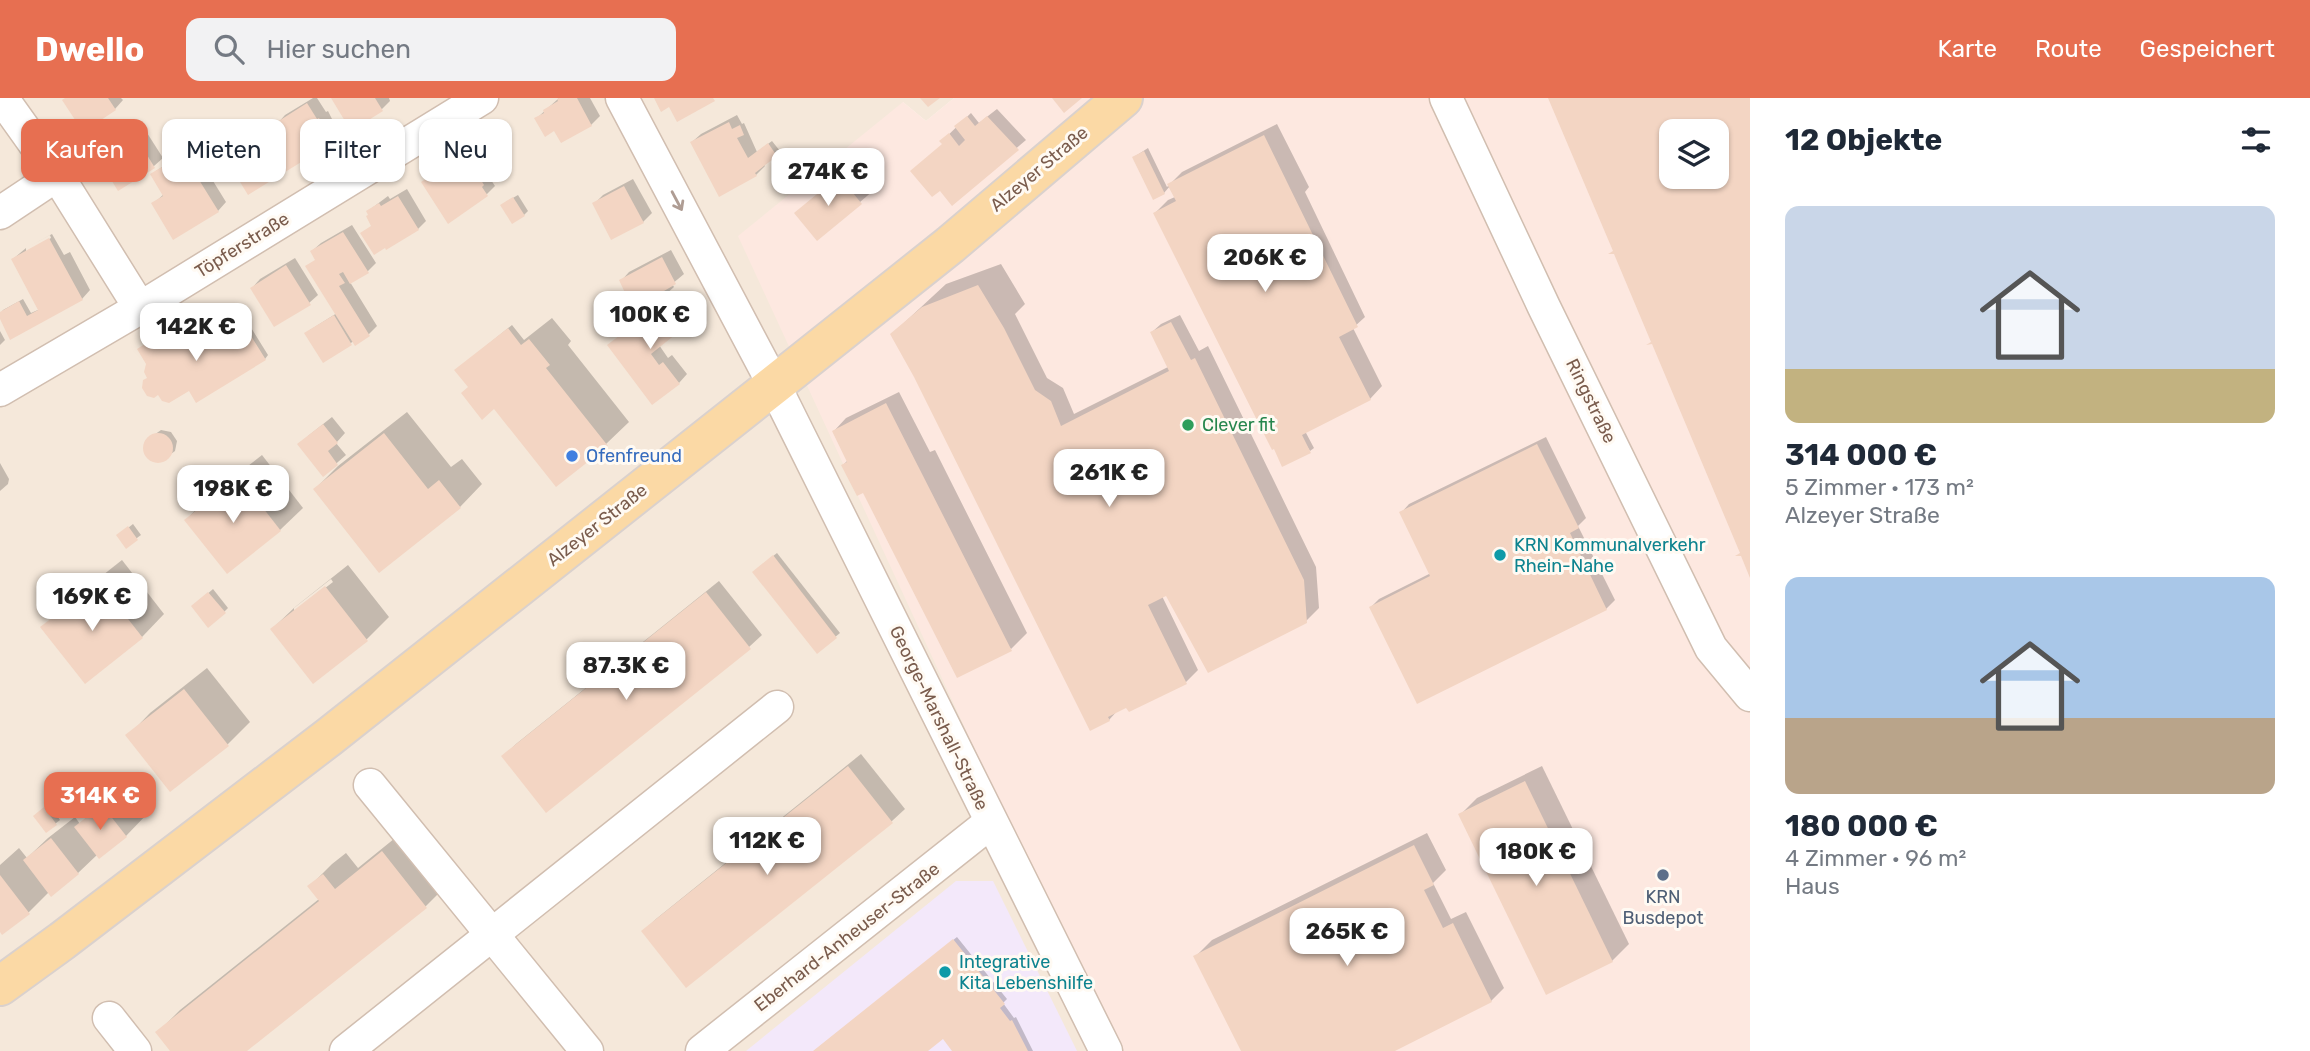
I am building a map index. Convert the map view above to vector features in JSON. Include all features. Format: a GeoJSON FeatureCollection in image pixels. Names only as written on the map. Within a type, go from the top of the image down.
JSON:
{"type":"FeatureCollection","features":[{"type":"Feature","properties":{"kind":"main road","name":"Alzeyer Straße"},"geometry":{"type":"LineString","coordinates":[[0,986],[329,737],[950,245],[1123,98]]}},
{"type":"Feature","properties":{"kind":"main road","name":"Alzeyer Straße"},"geometry":{"type":"LineString","coordinates":[[0,997],[62,941]]}},
{"type":"Feature","properties":{"kind":"street"},"geometry":{"type":"LineString","coordinates":[[2,98],[21,125]]}},
{"type":"Feature","properties":{"kind":"street","name":"Töpferstraße"},"geometry":{"type":"LineString","coordinates":[[0,390],[140,308],[482,98]]}},
{"type":"Feature","properties":{"kind":"street","name":"George-Marshall-Straße"},"geometry":{"type":"LineString","coordinates":[[622,98],[774,385],[1106,1051]]}},
{"type":"Feature","properties":{"kind":"street","name":"Ringstraße"},"geometry":{"type":"LineString","coordinates":[[1446,98],[1544,307],[1711,648],[1750,695]]}},
{"type":"Feature","properties":{"kind":"street"},"geometry":{"type":"LineString","coordinates":[[0,213],[46,182]]}},
{"type":"Feature","properties":{"kind":"street"},"geometry":{"type":"LineString","coordinates":[[61,182],[140,308]]}},
{"type":"Feature","properties":{"kind":"street"},"geometry":{"type":"LineString","coordinates":[[346,1051],[777,707]]}},
{"type":"Feature","properties":{"kind":"street"},"geometry":{"type":"LineString","coordinates":[[370,785],[587,1051]]}},
{"type":"Feature","properties":{"kind":"street","name":"Eberhard-Anheuser-Straße"},"geometry":{"type":"LineString","coordinates":[[702,1051],[991,822]]}},
{"type":"Feature","properties":{"kind":"street"},"geometry":{"type":"LineString","coordinates":[[109,1018],[135,1051]]}},
{"type":"Feature","properties":{"kind":"shaded area"},"geometry":{"type":"Polygon","coordinates":[[[0,98],[954,98],[926,121],[903,102],[1114,1051],[0,1051],[0,98]]]}},
{"type":"Feature","properties":{"kind":"shaded area"},"geometry":{"type":"Polygon","coordinates":[[[954,98],[1750,98],[1750,1051],[1114,1051],[738,236],[903,102],[926,121],[954,98]]]}},
{"type":"Feature","properties":{"kind":"shaded area"},"geometry":{"type":"Polygon","coordinates":[[[956,881],[993,881],[1077,1051],[746,1051],[956,881]]]}},
{"type":"Feature","properties":{"kind":"building"},"geometry":{"type":"Polygon","coordinates":[[[108,98],[116,110],[102,119],[74,119],[62,100],[108,98]]]}},
{"type":"Feature","properties":{"kind":"building"},"geometry":{"type":"Polygon","coordinates":[[[331,98],[375,98],[383,111],[370,119],[344,119],[331,98]]]}},
{"type":"Feature","properties":{"kind":"building"},"geometry":{"type":"Polygon","coordinates":[[[559,98],[577,98],[592,126],[561,143],[554,131],[545,137],[534,118],[544,113],[543,110],[559,98]]]}},
{"type":"Feature","properties":{"kind":"building"},"geometry":{"type":"Polygon","coordinates":[[[654,98],[713,98],[715,101],[677,122],[669,107],[661,112],[654,98]]]}},
{"type":"Feature","properties":{"kind":"building"},"geometry":{"type":"Polygon","coordinates":[[[920,98],[940,98],[928,107],[920,98]]]}},
{"type":"Feature","properties":{"kind":"building"},"geometry":{"type":"Polygon","coordinates":[[[1052,98],[1082,98],[1064,113],[1052,98]]]}},
{"type":"Feature","properties":{"kind":"building"},"geometry":{"type":"Polygon","coordinates":[[[1548,98],[1750,98],[1750,578],[1741,556],[1735,556],[1740,553],[1652,344],[1646,345],[1651,342],[1614,254],[1608,254],[1613,251],[1548,98]]]}},
{"type":"Feature","properties":{"kind":"building"},"geometry":{"type":"Polygon","coordinates":[[[307,103],[317,119],[300,119],[300,163],[286,171],[286,119],[282,119],[307,103]]]}},
{"type":"Feature","properties":{"kind":"building"},"geometry":{"type":"Polygon","coordinates":[[[967,116],[975,126],[987,116],[1019,150],[952,206],[940,191],[932,197],[910,171],[942,144],[939,141],[949,133],[959,146],[965,140],[954,126],[967,116]]]}},
{"type":"Feature","properties":{"kind":"building"},"geometry":{"type":"Polygon","coordinates":[[[729,122],[732,129],[740,125],[744,135],[737,138],[748,158],[768,143],[777,156],[755,173],[757,176],[719,197],[690,142],[729,122]]]}},
{"type":"Feature","properties":{"kind":"building"},"geometry":{"type":"Polygon","coordinates":[[[1264,135],[1358,327],[1339,337],[1371,400],[1302,435],[1311,453],[1282,467],[1153,213],[1176,201],[1167,184],[1264,135]]]}},
{"type":"Feature","properties":{"kind":"building"},"geometry":{"type":"Polygon","coordinates":[[[1144,151],[1165,194],[1153,200],[1132,157],[1144,151]]]}},
{"type":"Feature","properties":{"kind":"building"},"geometry":{"type":"Polygon","coordinates":[[[148,157],[155,168],[148,172],[148,157]]]}},
{"type":"Feature","properties":{"kind":"building"},"geometry":{"type":"Polygon","coordinates":[[[162,167],[162,182],[200,182],[219,212],[173,240],[151,203],[163,196],[150,174],[162,167]]]}},
{"type":"Feature","properties":{"kind":"building"},"geometry":{"type":"Polygon","coordinates":[[[839,176],[862,204],[817,241],[794,213],[839,176]]]}},
{"type":"Feature","properties":{"kind":"building"},"geometry":{"type":"Polygon","coordinates":[[[112,182],[132,182],[118,191],[112,182]]]}},
{"type":"Feature","properties":{"kind":"building"},"geometry":{"type":"Polygon","coordinates":[[[240,182],[269,182],[248,195],[240,182]]]}},
{"type":"Feature","properties":{"kind":"building"},"geometry":{"type":"Polygon","coordinates":[[[421,182],[482,182],[488,196],[448,224],[421,182]]]}},
{"type":"Feature","properties":{"kind":"building"},"geometry":{"type":"Polygon","coordinates":[[[624,186],[644,223],[611,240],[592,203],[624,186]]]}},
{"type":"Feature","properties":{"kind":"building"},"geometry":{"type":"Polygon","coordinates":[[[398,196],[419,230],[374,255],[360,233],[371,226],[366,211],[398,196]]]}},
{"type":"Feature","properties":{"kind":"building"},"geometry":{"type":"Polygon","coordinates":[[[513,197],[525,216],[512,224],[500,205],[513,197]]]}},
{"type":"Feature","properties":{"kind":"building"},"geometry":{"type":"Polygon","coordinates":[[[343,232],[369,273],[350,284],[343,272],[339,274],[345,283],[339,286],[370,336],[355,346],[305,266],[315,260],[310,251],[343,232]]]}},
{"type":"Feature","properties":{"kind":"building"},"geometry":{"type":"Polygon","coordinates":[[[49,238],[83,300],[10,340],[0,319],[0,312],[19,301],[27,316],[38,310],[11,259],[49,238]]]}},
{"type":"Feature","properties":{"kind":"building"},"geometry":{"type":"Polygon","coordinates":[[[662,257],[676,284],[664,291],[666,297],[644,309],[634,291],[626,295],[619,280],[662,257]]]}},
{"type":"Feature","properties":{"kind":"building"},"geometry":{"type":"Polygon","coordinates":[[[286,265],[311,305],[274,327],[250,288],[286,265]]]}},
{"type":"Feature","properties":{"kind":"building"},"geometry":{"type":"Polygon","coordinates":[[[978,285],[1004,328],[1035,390],[1051,401],[1061,426],[1169,371],[1150,332],[1171,322],[1191,360],[1195,358],[1304,580],[1307,623],[1208,673],[1166,596],[1148,605],[1187,684],[1129,712],[1126,708],[1108,717],[1110,721],[1090,731],[890,334],[922,307],[978,285]]]}},
{"type":"Feature","properties":{"kind":"building"},"geometry":{"type":"Polygon","coordinates":[[[674,302],[691,322],[651,354],[659,365],[663,362],[680,384],[652,405],[607,345],[660,305],[664,310],[674,302]]]}},
{"type":"Feature","properties":{"kind":"building"},"geometry":{"type":"Polygon","coordinates":[[[334,315],[352,345],[323,363],[304,333],[334,315]]]}},
{"type":"Feature","properties":{"kind":"building"},"geometry":{"type":"Polygon","coordinates":[[[199,320],[213,343],[223,337],[226,341],[246,328],[266,360],[196,403],[189,391],[169,403],[162,401],[158,395],[154,398],[147,396],[142,388],[143,380],[147,378],[144,372],[146,364],[137,349],[153,339],[159,348],[160,344],[199,320]]]}},
{"type":"Feature","properties":{"kind":"building"},"geometry":{"type":"Polygon","coordinates":[[[508,328],[521,345],[529,339],[550,365],[546,368],[608,446],[556,487],[494,409],[482,420],[461,393],[468,387],[454,370],[508,328]]]}},
{"type":"Feature","properties":{"kind":"building"},"geometry":{"type":"Polygon","coordinates":[[[886,403],[1012,651],[957,678],[863,493],[857,496],[841,465],[847,462],[832,431],[886,403]]]}},
{"type":"Feature","properties":{"kind":"building"},"geometry":{"type":"Polygon","coordinates":[[[323,424],[338,443],[328,451],[338,465],[323,477],[297,444],[323,424]]]}},
{"type":"Feature","properties":{"kind":"building"},"geometry":{"type":"Polygon","coordinates":[[[158,433],[164,434],[172,442],[172,454],[164,462],[158,463],[152,462],[144,454],[143,448],[144,442],[152,434],[158,433]]]}},
{"type":"Feature","properties":{"kind":"building"},"geometry":{"type":"Polygon","coordinates":[[[384,433],[428,489],[439,480],[461,508],[379,573],[313,489],[384,433]]]}},
{"type":"Feature","properties":{"kind":"building","name":"KRN Kommunalverkehr Rhein-Nahe"},"geometry":{"type":"Polygon","coordinates":[[[1537,444],[1579,528],[1570,533],[1607,610],[1417,704],[1369,607],[1430,576],[1399,512],[1537,444]]]}},
{"type":"Feature","properties":{"kind":"building"},"geometry":{"type":"Polygon","coordinates":[[[239,477],[281,531],[227,574],[184,520],[239,477]]]}},
{"type":"Feature","properties":{"kind":"building"},"geometry":{"type":"Polygon","coordinates":[[[128,526],[138,540],[126,549],[116,535],[128,526]]]}},
{"type":"Feature","properties":{"kind":"building"},"geometry":{"type":"Polygon","coordinates":[[[773,555],[837,638],[817,654],[752,572],[773,555]]]}},
{"type":"Feature","properties":{"kind":"building"},"geometry":{"type":"Polygon","coordinates":[[[99,582],[143,638],[85,684],[40,627],[99,582]]]}},
{"type":"Feature","properties":{"kind":"building"},"geometry":{"type":"Polygon","coordinates":[[[325,586],[368,641],[313,684],[270,629],[325,586]]]}},
{"type":"Feature","properties":{"kind":"building"},"geometry":{"type":"Polygon","coordinates":[[[208,592],[226,613],[208,628],[191,606],[208,592]]]}},
{"type":"Feature","properties":{"kind":"building"},"geometry":{"type":"Polygon","coordinates":[[[706,592],[751,649],[546,813],[501,756],[706,592]]]}},
{"type":"Feature","properties":{"kind":"building"},"geometry":{"type":"Polygon","coordinates":[[[184,689],[229,746],[170,792],[125,735],[184,689]]]}},
{"type":"Feature","properties":{"kind":"building"},"geometry":{"type":"Polygon","coordinates":[[[848,766],[893,823],[686,988],[641,931],[848,766]]]}},
{"type":"Feature","properties":{"kind":"building"},"geometry":{"type":"Polygon","coordinates":[[[1525,781],[1613,962],[1546,995],[1458,814],[1525,781]]]}},
{"type":"Feature","properties":{"kind":"building"},"geometry":{"type":"Polygon","coordinates":[[[102,805],[127,837],[99,859],[74,827],[102,805]]]}},
{"type":"Feature","properties":{"kind":"building"},"geometry":{"type":"Polygon","coordinates":[[[44,807],[57,825],[46,833],[33,816],[44,807]]]}},
{"type":"Feature","properties":{"kind":"building"},"geometry":{"type":"Polygon","coordinates":[[[51,838],[79,874],[51,897],[23,860],[51,838]]]}},
{"type":"Feature","properties":{"kind":"building"},"geometry":{"type":"Polygon","coordinates":[[[1414,845],[1434,885],[1424,890],[1443,928],[1453,923],[1492,1002],[1395,1051],[1241,1051],[1193,956],[1414,845]]]}},
{"type":"Feature","properties":{"kind":"building"},"geometry":{"type":"Polygon","coordinates":[[[382,851],[427,908],[247,1051],[170,1051],[155,1032],[319,901],[307,886],[323,874],[335,889],[382,851]]]}},
{"type":"Feature","properties":{"kind":"building"},"geometry":{"type":"Polygon","coordinates":[[[0,875],[30,914],[2,935],[0,932],[0,875]]]}},
{"type":"Feature","properties":{"kind":"building","name":"Integrative Kita Lebenshilfe"},"geometry":{"type":"Polygon","coordinates":[[[953,939],[1005,1004],[1000,1008],[1010,1021],[1012,1020],[1028,1051],[952,1051],[943,1039],[928,1051],[813,1051],[953,939]]]}},
{"type":"Feature","properties":{"kind":"place","name":"Clever fit"},"geometry":{"type":"Point","coordinates":[1188,425]}},
{"type":"Feature","properties":{"kind":"place","name":"Ofenfreund"},"geometry":{"type":"Point","coordinates":[572,456]}},
{"type":"Feature","properties":{"kind":"place","name":"KRN Kommunalverkehr Rhein-Nahe"},"geometry":{"type":"Point","coordinates":[1500,555]}},
{"type":"Feature","properties":{"kind":"place","name":"KRN Busdepot"},"geometry":{"type":"Point","coordinates":[1663,875]}},
{"type":"Feature","properties":{"kind":"place","name":"Integrative Kita Lebenshilfe"},"geometry":{"type":"Point","coordinates":[945,972]}}]}
